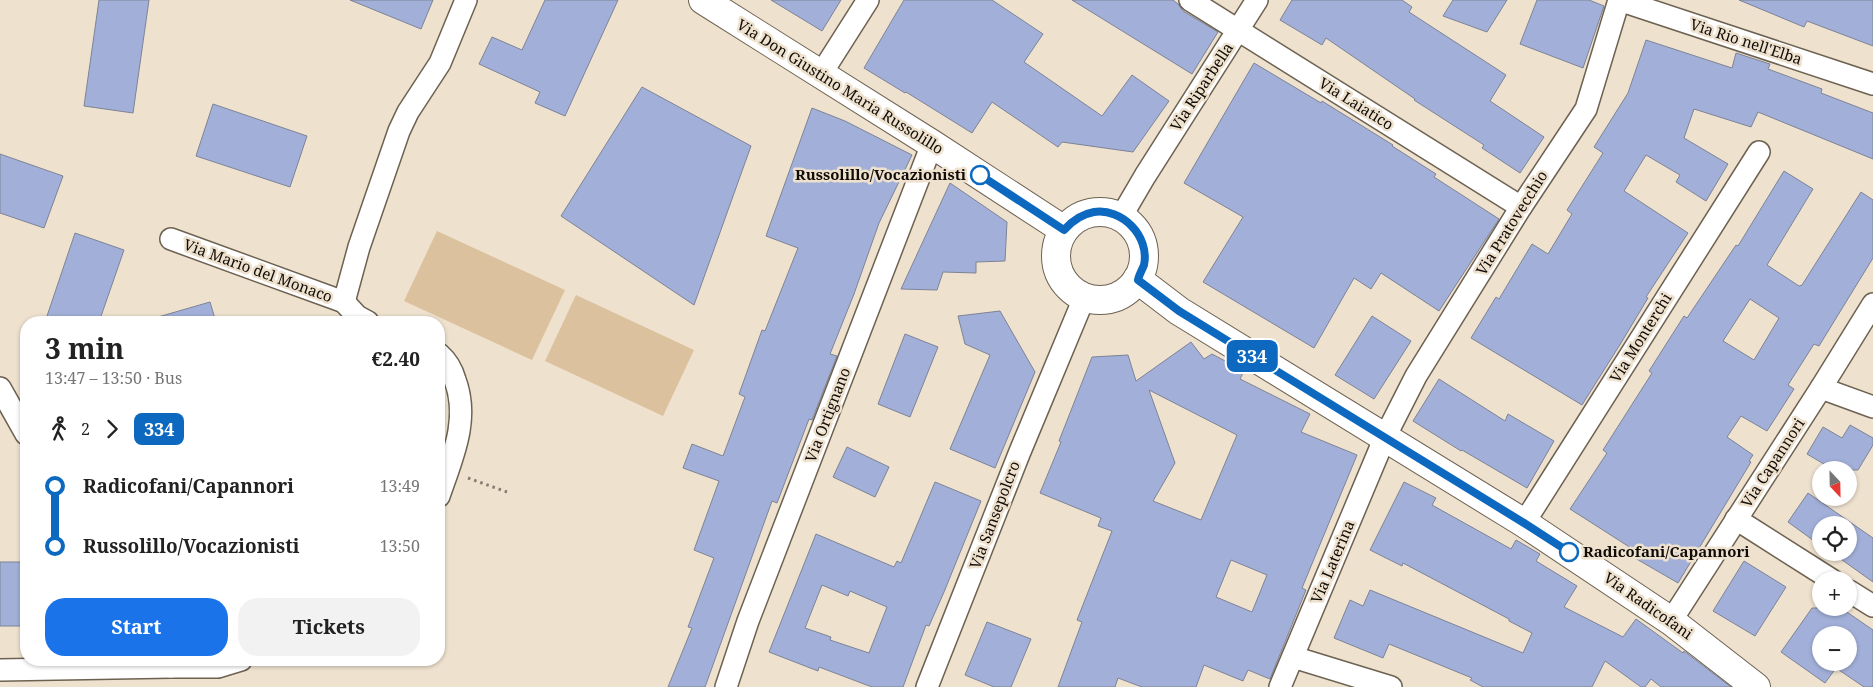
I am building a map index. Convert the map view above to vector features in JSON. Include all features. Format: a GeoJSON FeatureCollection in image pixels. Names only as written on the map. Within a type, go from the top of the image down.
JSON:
{"type":"FeatureCollection","features":[{"type":"Feature","properties":{"kind":"street"},"geometry":{"type":"LineString","coordinates":[[344,302],[359,247],[399,131],[408,112],[440,63],[466,0]]}},
{"type":"Feature","properties":{"kind":"street","name":"Via Don Giustino Maria Russolillo"},"geometry":{"type":"LineString","coordinates":[[703,0],[932,144],[1064,230]]}},
{"type":"Feature","properties":{"kind":"street"},"geometry":{"type":"LineString","coordinates":[[821,74],[868,0]]}},
{"type":"Feature","properties":{"kind":"street","name":"Via Laiatico"},"geometry":{"type":"LineString","coordinates":[[1190,0],[1521,207]]}},
{"type":"Feature","properties":{"kind":"street","name":"Via Riparbella"},"geometry":{"type":"LineString","coordinates":[[1121,217],[1257,0]]}},
{"type":"Feature","properties":{"kind":"street","name":"Via Rio nell'Elba"},"geometry":{"type":"LineString","coordinates":[[1619,0],[1873,84]]}},
{"type":"Feature","properties":{"kind":"street","name":"Via Pratovecchio"},"geometry":{"type":"LineString","coordinates":[[1385,437],[1416,376],[1521,207],[1586,109],[1619,0]]}},
{"type":"Feature","properties":{"kind":"street","name":"Via Ortignano"},"geometry":{"type":"LineString","coordinates":[[726,687],[748,621],[932,144]]}},
{"type":"Feature","properties":{"kind":"street","name":"Via Monterchi"},"geometry":{"type":"LineString","coordinates":[[1524,523],[1758,152]]}},
{"type":"Feature","properties":{"kind":"street"},"geometry":{"type":"LineString","coordinates":[[1094,212],[1108,212],[1121,217],[1132,225],[1140,237],[1144,251],[1144,265],[1138,280],[1120,296],[1109,300],[1096,301],[1084,298],[1071,290],[1061,278],[1056,264],[1056,249],[1064,230],[1081,216],[1094,212]]}},
{"type":"Feature","properties":{"kind":"street","name":"Via Mario del Monaco"},"geometry":{"type":"LineString","coordinates":[[171,239],[344,302],[360,316]]}},
{"type":"Feature","properties":{"kind":"street","name":"Via Radicofani"},"geometry":{"type":"LineString","coordinates":[[1138,280],[1179,311],[1524,523],[1671,621],[1756,687]]}},
{"type":"Feature","properties":{"kind":"street","name":"Via Sansepolcro"},"geometry":{"type":"LineString","coordinates":[[927,687],[1019,454],[1084,298]]}},
{"type":"Feature","properties":{"kind":"street","name":"Via Capannori"},"geometry":{"type":"LineString","coordinates":[[1671,621],[1873,304]]}},
{"type":"Feature","properties":{"kind":"street"},"geometry":{"type":"LineString","coordinates":[[445,361],[454,374],[461,406],[460,427],[455,450],[445,479]]}},
{"type":"Feature","properties":{"kind":"street"},"geometry":{"type":"LineString","coordinates":[[0,388],[20,423]]}},
{"type":"Feature","properties":{"kind":"street"},"geometry":{"type":"LineString","coordinates":[[1821,388],[1873,407]]}},
{"type":"Feature","properties":{"kind":"street","name":"Via Laterina"},"geometry":{"type":"LineString","coordinates":[[1280,687],[1385,437]]}},
{"type":"Feature","properties":{"kind":"street"},"geometry":{"type":"LineString","coordinates":[[1736,519],[1818,571]]}},
{"type":"Feature","properties":{"kind":"street"},"geometry":{"type":"LineString","coordinates":[[1857,596],[1873,606]]}},
{"type":"Feature","properties":{"kind":"street"},"geometry":{"type":"LineString","coordinates":[[1293,657],[1390,687]]}},
{"type":"Feature","properties":{"kind":"street"},"geometry":{"type":"LineString","coordinates":[[0,670],[96,666]]}},
{"type":"Feature","properties":{"kind":"street"},"geometry":{"type":"LineString","coordinates":[[206,666],[221,666]]}},
{"type":"Feature","properties":{"kind":"path"},"geometry":{"type":"LineString","coordinates":[[465,477],[507,492]]}},
{"type":"Feature","properties":{"kind":"shaded area"},"geometry":{"type":"Polygon","coordinates":[[[437,231],[565,290],[532,360],[445,320],[445,316],[437,316],[404,301],[437,231]]]}},
{"type":"Feature","properties":{"kind":"shaded area"},"geometry":{"type":"Polygon","coordinates":[[[576,295],[694,350],[663,416],[545,361],[576,295]]]}},
{"type":"Feature","properties":{"kind":"building"},"geometry":{"type":"Polygon","coordinates":[[[99,0],[149,0],[133,113],[84,106],[99,0]]]}},
{"type":"Feature","properties":{"kind":"building"},"geometry":{"type":"Polygon","coordinates":[[[350,0],[433,0],[421,29],[350,0]]]}},
{"type":"Feature","properties":{"kind":"building"},"geometry":{"type":"Polygon","coordinates":[[[545,0],[618,0],[565,116],[535,103],[540,92],[479,64],[492,37],[522,50],[545,0]]]}},
{"type":"Feature","properties":{"kind":"building"},"geometry":{"type":"Polygon","coordinates":[[[771,0],[841,0],[822,31],[771,0]]]}},
{"type":"Feature","properties":{"kind":"building"},"geometry":{"type":"Polygon","coordinates":[[[904,0],[992,0],[1043,34],[1024,62],[1102,116],[1132,75],[1169,101],[1133,152],[1062,142],[1058,147],[992,102],[972,133],[864,68],[904,0]]]}},
{"type":"Feature","properties":{"kind":"building"},"geometry":{"type":"Polygon","coordinates":[[[1072,0],[1173,0],[1183,11],[1218,32],[1192,74],[1072,0]]]}},
{"type":"Feature","properties":{"kind":"building"},"geometry":{"type":"Polygon","coordinates":[[[1292,0],[1402,0],[1412,7],[1409,12],[1506,75],[1490,101],[1544,137],[1520,173],[1482,148],[1484,145],[1414,100],[1326,38],[1322,45],[1280,20],[1292,0]]]}},
{"type":"Feature","properties":{"kind":"building"},"geometry":{"type":"Polygon","coordinates":[[[1453,0],[1507,0],[1487,32],[1443,16],[1453,0]]]}},
{"type":"Feature","properties":{"kind":"building"},"geometry":{"type":"Polygon","coordinates":[[[1537,0],[1589,0],[1604,6],[1583,68],[1520,44],[1537,0]]]}},
{"type":"Feature","properties":{"kind":"building"},"geometry":{"type":"Polygon","coordinates":[[[1739,0],[1873,0],[1873,46],[1807,21],[1804,27],[1739,0]]]}},
{"type":"Feature","properties":{"kind":"building"},"geometry":{"type":"Polygon","coordinates":[[[1646,40],[1732,68],[1736,53],[1770,64],[1768,69],[1822,89],[1821,93],[1873,113],[1873,159],[1758,112],[1751,127],[1694,109],[1684,138],[1728,164],[1706,201],[1676,182],[1680,175],[1646,155],[1624,191],[1688,233],[1646,297],[1648,298],[1582,405],[1471,338],[1496,297],[1499,299],[1532,244],[1548,254],[1572,214],[1567,210],[1603,153],[1594,147],[1628,93],[1646,40]]]}},
{"type":"Feature","properties":{"kind":"building"},"geometry":{"type":"Polygon","coordinates":[[[1254,63],[1321,103],[1322,101],[1393,145],[1436,174],[1434,177],[1499,219],[1439,311],[1381,273],[1371,289],[1354,278],[1314,348],[1203,282],[1243,217],[1184,183],[1254,63]]]}},
{"type":"Feature","properties":{"kind":"building"},"geometry":{"type":"Polygon","coordinates":[[[642,87],[751,146],[694,305],[561,216],[642,87]]]}},
{"type":"Feature","properties":{"kind":"building"},"geometry":{"type":"Polygon","coordinates":[[[213,104],[307,136],[290,187],[196,156],[213,104]]]}},
{"type":"Feature","properties":{"kind":"building"},"geometry":{"type":"Polygon","coordinates":[[[812,108],[845,121],[912,155],[879,223],[830,354],[837,356],[812,420],[809,419],[777,503],[772,501],[705,687],[668,687],[692,628],[688,627],[714,558],[694,550],[719,481],[683,468],[692,444],[723,456],[745,397],[739,394],[762,330],[765,331],[798,248],[766,236],[812,108]]]}},
{"type":"Feature","properties":{"kind":"building"},"geometry":{"type":"Polygon","coordinates":[[[0,154],[63,176],[44,228],[0,213],[0,154]]]}},
{"type":"Feature","properties":{"kind":"building"},"geometry":{"type":"Polygon","coordinates":[[[1784,171],[1813,189],[1767,265],[1799,286],[1802,285],[1861,192],[1873,200],[1873,258],[1819,346],[1814,344],[1788,385],[1794,389],[1767,431],[1741,416],[1727,437],[1753,455],[1749,461],[1751,462],[1678,583],[1628,554],[1631,548],[1570,509],[1607,453],[1603,450],[1652,373],[1649,371],[1684,316],[1687,318],[1736,245],[1738,246],[1784,171]],[[1750,299],[1723,341],[1754,360],[1779,318],[1750,299]]]}},
{"type":"Feature","properties":{"kind":"building"},"geometry":{"type":"Polygon","coordinates":[[[950,183],[1007,222],[1005,261],[976,262],[976,273],[943,272],[937,290],[901,289],[950,183]]]}},
{"type":"Feature","properties":{"kind":"building"},"geometry":{"type":"Polygon","coordinates":[[[75,233],[124,250],[101,316],[47,316],[75,233]]]}},
{"type":"Feature","properties":{"kind":"building"},"geometry":{"type":"Polygon","coordinates":[[[210,302],[214,316],[161,316],[210,302]]]}},
{"type":"Feature","properties":{"kind":"building"},"geometry":{"type":"Polygon","coordinates":[[[1000,311],[1035,372],[995,468],[950,449],[990,355],[965,344],[958,316],[1000,311]]]}},
{"type":"Feature","properties":{"kind":"building"},"geometry":{"type":"Polygon","coordinates":[[[1372,316],[1411,341],[1374,399],[1335,375],[1372,316]]]}},
{"type":"Feature","properties":{"kind":"building"},"geometry":{"type":"Polygon","coordinates":[[[905,334],[938,347],[910,417],[878,404],[905,334]]]}},
{"type":"Feature","properties":{"kind":"building"},"geometry":{"type":"Polygon","coordinates":[[[1191,342],[1204,359],[1212,354],[1244,371],[1240,379],[1310,414],[1301,432],[1357,455],[1302,588],[1306,590],[1270,679],[1248,670],[1243,681],[1204,665],[1196,687],[1142,687],[1118,678],[1115,687],[1058,687],[1082,622],[1077,620],[1112,531],[1098,526],[1101,518],[1040,493],[1092,357],[1128,355],[1136,381],[1191,342]],[[1149,390],[1175,463],[1153,501],[1201,520],[1237,435],[1149,390]],[[1231,560],[1216,597],[1252,612],[1267,575],[1231,560]]]}},
{"type":"Feature","properties":{"kind":"building"},"geometry":{"type":"Polygon","coordinates":[[[1439,379],[1505,421],[1508,414],[1554,441],[1527,488],[1461,451],[1413,421],[1439,379]]]}},
{"type":"Feature","properties":{"kind":"building"},"geometry":{"type":"Polygon","coordinates":[[[1850,425],[1873,438],[1873,445],[1858,470],[1858,461],[1819,461],[1807,454],[1823,427],[1842,438],[1850,425]]]}},
{"type":"Feature","properties":{"kind":"building"},"geometry":{"type":"Polygon","coordinates":[[[847,447],[889,467],[875,497],[833,477],[847,447]]]}},
{"type":"Feature","properties":{"kind":"building"},"geometry":{"type":"Polygon","coordinates":[[[935,482],[981,501],[929,626],[926,625],[903,687],[872,687],[819,667],[818,671],[769,652],[816,534],[894,567],[897,561],[901,563],[935,482]],[[822,585],[805,628],[831,637],[830,640],[869,653],[887,607],[850,591],[848,596],[822,585]]]}},
{"type":"Feature","properties":{"kind":"building"},"geometry":{"type":"Polygon","coordinates":[[[1404,482],[1436,498],[1432,505],[1511,549],[1516,540],[1540,554],[1536,561],[1577,586],[1564,607],[1623,637],[1636,619],[1683,653],[1684,651],[1731,687],[1661,687],[1651,679],[1645,687],[1641,687],[1605,661],[1592,687],[1483,687],[1470,680],[1472,678],[1389,644],[1383,658],[1334,638],[1350,600],[1363,606],[1370,590],[1523,653],[1532,633],[1403,563],[1402,566],[1370,550],[1404,482]]]}},
{"type":"Feature","properties":{"kind":"building"},"geometry":{"type":"Polygon","coordinates":[[[1808,493],[1812,496],[1812,506],[1827,506],[1841,516],[1812,516],[1812,539],[1788,522],[1808,493]]]}},
{"type":"Feature","properties":{"kind":"building"},"geometry":{"type":"Polygon","coordinates":[[[1857,527],[1873,538],[1873,582],[1844,561],[1857,561],[1857,527]]]}},
{"type":"Feature","properties":{"kind":"building"},"geometry":{"type":"Polygon","coordinates":[[[1744,561],[1786,587],[1755,636],[1713,611],[1744,561]]]}},
{"type":"Feature","properties":{"kind":"building"},"geometry":{"type":"Polygon","coordinates":[[[0,562],[20,562],[20,626],[0,626],[0,562]]]}},
{"type":"Feature","properties":{"kind":"building"},"geometry":{"type":"Polygon","coordinates":[[[1812,608],[1812,616],[1853,616],[1873,630],[1873,687],[1864,687],[1840,671],[1857,671],[1857,626],[1812,626],[1812,671],[1834,671],[1825,683],[1781,652],[1812,608]]]}},
{"type":"Feature","properties":{"kind":"building"},"geometry":{"type":"Polygon","coordinates":[[[987,622],[1031,639],[1011,687],[994,687],[965,675],[987,622]]]}},
{"type":"Feature","properties":{"kind":"bus line","name":"334"},"geometry":{"type":"LineString","coordinates":[[980,175],[1064,230],[1081,216],[1094,212],[1108,212],[1121,217],[1132,225],[1140,237],[1144,251],[1144,265],[1138,280],[1179,311],[1569,552]]}},
{"type":"Feature","properties":{"kind":"place","name":"Russolillo/Vocazionisti"},"geometry":{"type":"Point","coordinates":[980,175]}},
{"type":"Feature","properties":{"kind":"place","name":"Radicofani/Capannori"},"geometry":{"type":"Point","coordinates":[1569,552]}}]}
